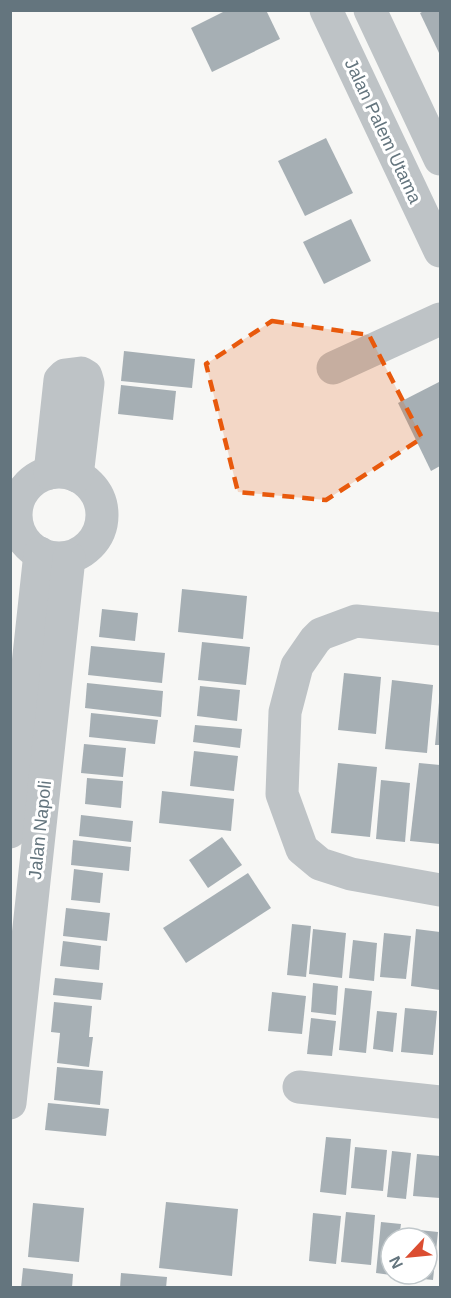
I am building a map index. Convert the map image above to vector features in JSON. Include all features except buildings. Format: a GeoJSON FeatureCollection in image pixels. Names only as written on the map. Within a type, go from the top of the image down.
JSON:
{"type":"FeatureCollection","features":[{"type":"Feature","properties":{"kind":"street","name":"Jalan Palem Utama"},"geometry":{"type":"LineString","coordinates":[[326,10],[441,251]]}},
{"type":"Feature","properties":{"kind":"street"},"geometry":{"type":"LineString","coordinates":[[370,10],[441,159]]}},
{"type":"Feature","properties":{"kind":"street"},"geometry":{"type":"LineString","coordinates":[[333,368],[441,319]]}},
{"type":"Feature","properties":{"kind":"street","name":"Jalan Napoli"},"geometry":{"type":"LineString","coordinates":[[10,1103],[35,543],[17,509],[18,501],[41,481],[89,484],[98,496],[102,509],[102,524],[97,537],[88,548],[35,543]]}},
{"type":"Feature","properties":{"kind":"street","name":"Jalan Napoli"},"geometry":{"type":"LineString","coordinates":[[10,832],[35,543]]}},
{"type":"Feature","properties":{"kind":"street"},"geometry":{"type":"LineString","coordinates":[[441,630],[356,621],[321,634],[315,640],[297,666],[285,712],[282,794],[302,849],[320,864],[351,874],[441,890]]}},
{"type":"Feature","properties":{"kind":"street"},"geometry":{"type":"LineString","coordinates":[[299,1087],[441,1102]]}},
{"type":"Feature","properties":{"kind":"highlighted area"},"geometry":{"type":"Polygon","coordinates":[[[272,321],[369,335],[422,438],[326,500],[238,492],[206,364],[272,321]]]}}]}
